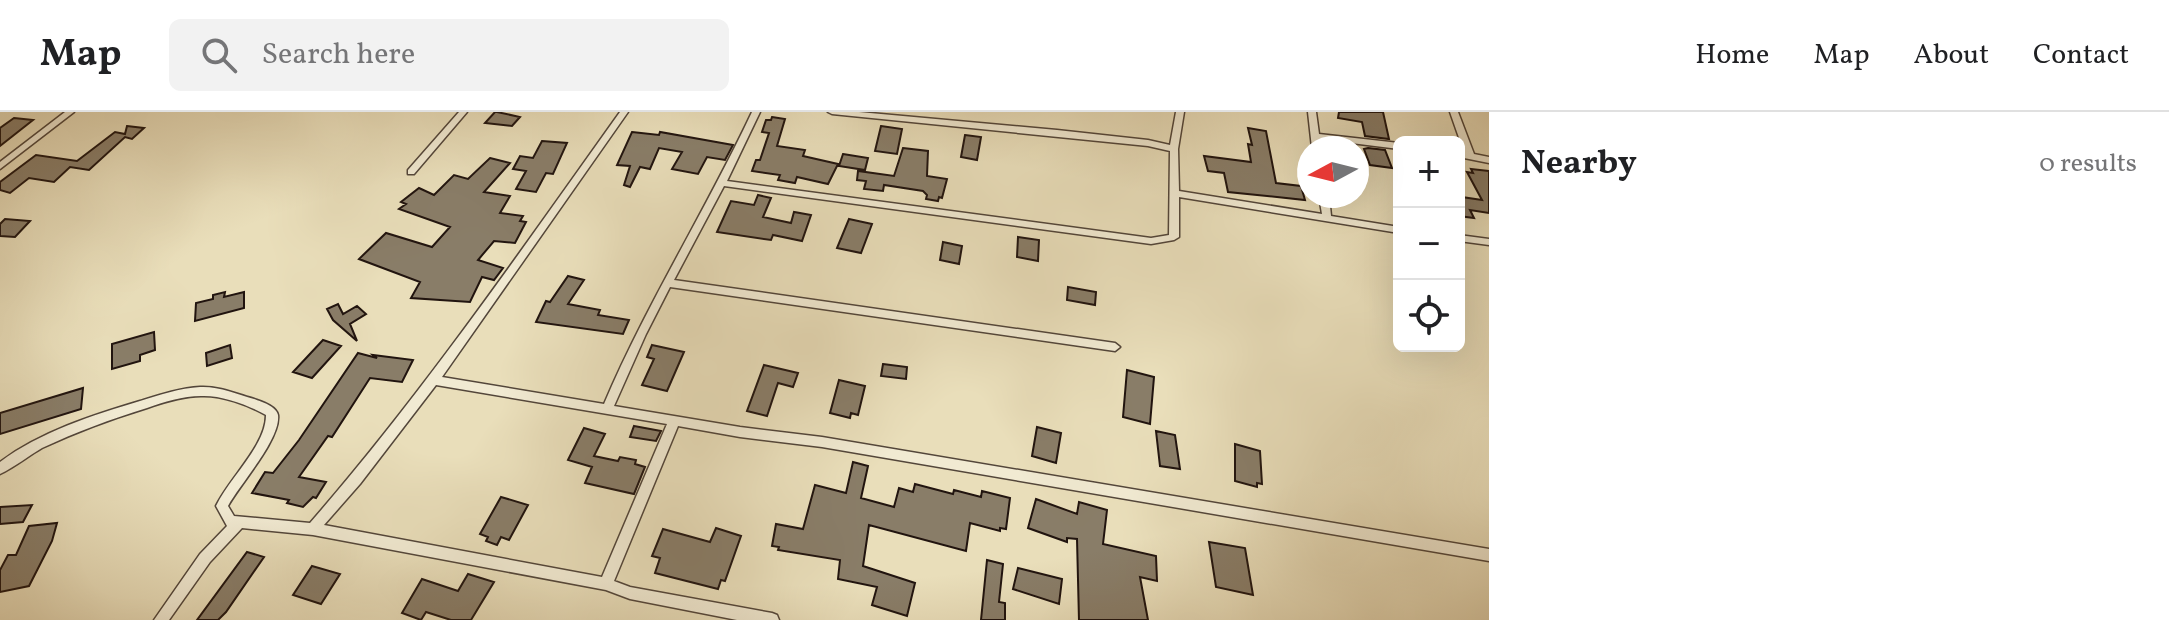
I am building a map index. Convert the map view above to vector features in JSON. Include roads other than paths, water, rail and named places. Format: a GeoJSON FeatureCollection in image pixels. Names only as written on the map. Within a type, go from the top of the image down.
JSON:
{"type":"FeatureCollection","features":[{"type":"Feature","properties":{"kind":"street"},"geometry":{"type":"LineString","coordinates":[[0,166],[70,112]]}},
{"type":"Feature","properties":{"kind":"street"},"geometry":{"type":"LineString","coordinates":[[411,172],[463,112]]}},
{"type":"Feature","properties":{"kind":"street"},"geometry":{"type":"LineString","coordinates":[[313,529],[351,486],[433,380],[624,112]]}},
{"type":"Feature","properties":{"kind":"street"},"geometry":{"type":"LineString","coordinates":[[607,410],[624,365],[756,112]]}},
{"type":"Feature","properties":{"kind":"street"},"geometry":{"type":"LineString","coordinates":[[832,112],[1057,133],[1148,143],[1174,149]]}},
{"type":"Feature","properties":{"kind":"street"},"geometry":{"type":"LineString","coordinates":[[721,183],[1151,241],[1174,237],[1174,149],[1180,112]]}},
{"type":"Feature","properties":{"kind":"street"},"geometry":{"type":"LineString","coordinates":[[1312,112],[1315,136]]}},
{"type":"Feature","properties":{"kind":"street"},"geometry":{"type":"LineString","coordinates":[[1454,112],[1470,156]]}},
{"type":"Feature","properties":{"kind":"street"},"geometry":{"type":"LineString","coordinates":[[1369,142],[1393,145]]}},
{"type":"Feature","properties":{"kind":"street"},"geometry":{"type":"LineString","coordinates":[[1465,155],[1489,160]]}},
{"type":"Feature","properties":{"kind":"street"},"geometry":{"type":"LineString","coordinates":[[1176,194],[1393,229]]}},
{"type":"Feature","properties":{"kind":"street"},"geometry":{"type":"LineString","coordinates":[[1326,208],[1327,219]]}},
{"type":"Feature","properties":{"kind":"street"},"geometry":{"type":"LineString","coordinates":[[1465,239],[1489,242]]}},
{"type":"Feature","properties":{"kind":"street"},"geometry":{"type":"LineString","coordinates":[[666,283],[1115,347]]}},
{"type":"Feature","properties":{"kind":"street"},"geometry":{"type":"LineString","coordinates":[[433,380],[674,421],[822,442],[1489,555]]}},
{"type":"Feature","properties":{"kind":"street"},"geometry":{"type":"LineString","coordinates":[[0,469],[9,458],[34,446],[153,401],[186,392],[214,391],[264,408],[272,413],[274,421],[265,440],[228,491],[222,506],[230,521],[313,529],[606,584],[630,593],[772,620]]}},
{"type":"Feature","properties":{"kind":"street"},"geometry":{"type":"LineString","coordinates":[[606,584],[674,421]]}},
{"type":"Feature","properties":{"kind":"street"},"geometry":{"type":"LineString","coordinates":[[161,620],[205,558],[238,523]]}}]}
